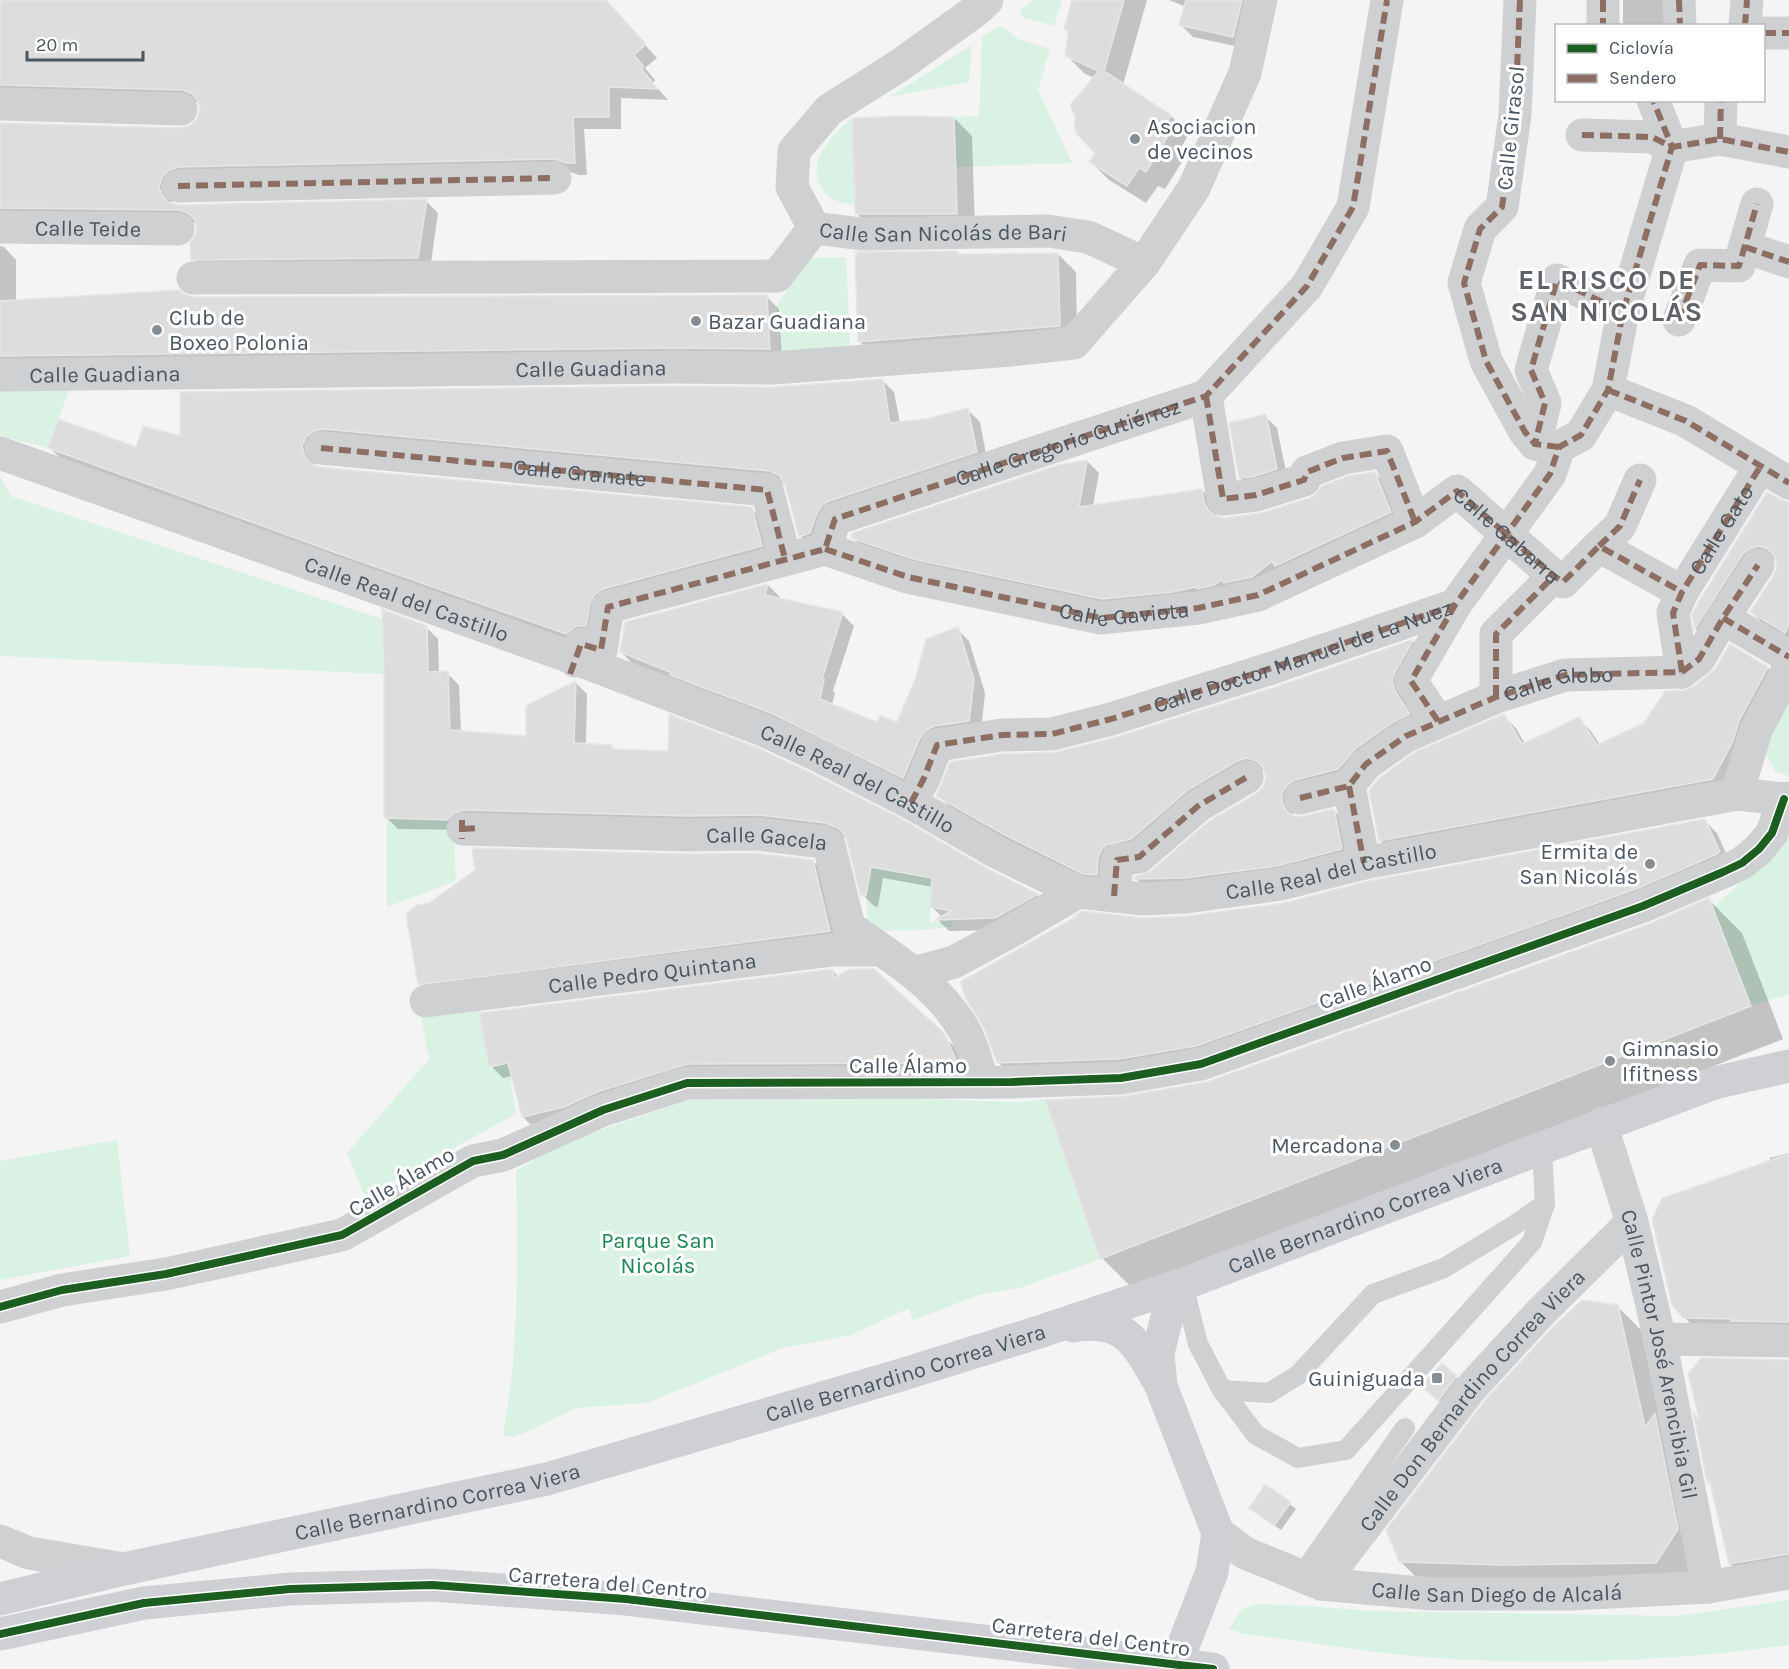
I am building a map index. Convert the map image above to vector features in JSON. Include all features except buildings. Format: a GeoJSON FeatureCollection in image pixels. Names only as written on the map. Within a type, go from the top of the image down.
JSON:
{"type":"FeatureCollection","features":[{"type":"Feature","properties":{"kind":"street","name":"Calle San Nicolás de Bari"},"geometry":{"type":"LineString","coordinates":[[987,0],[900,65],[829,110],[794,151],[792,187],[814,228],[862,234],[1048,231],[1088,237],[1144,263]]}},
{"type":"Feature","properties":{"kind":"street","name":"Calle Guadiana"},"geometry":{"type":"LineString","coordinates":[[0,375],[773,368],[1074,343],[1144,263],[1194,188],[1245,74],[1261,0]]}},
{"type":"Feature","properties":{"kind":"street","name":"Calle Gregorio Gutiérrez"},"geometry":{"type":"LineString","coordinates":[[825,549],[835,519],[1206,396],[1307,286],[1353,207],[1387,0]]}},
{"type":"Feature","properties":{"kind":"street","name":"Calle Girasol"},"geometry":{"type":"LineString","coordinates":[[1520,0],[1515,115],[1502,207],[1480,229],[1464,283],[1486,361],[1525,432],[1547,446]]}},
{"type":"Feature","properties":{"kind":"street"},"geometry":{"type":"LineString","coordinates":[[1602,0],[1603,24]]}},
{"type":"Feature","properties":{"kind":"street"},"geometry":{"type":"LineString","coordinates":[[1678,0],[1680,24]]}},
{"type":"Feature","properties":{"kind":"street"},"geometry":{"type":"LineString","coordinates":[[1745,24],[1747,0]]}},
{"type":"Feature","properties":{"kind":"street"},"geometry":{"type":"LineString","coordinates":[[1765,33],[1789,33]]}},
{"type":"Feature","properties":{"kind":"street"},"geometry":{"type":"LineString","coordinates":[[1547,446],[1581,435],[1608,390],[1623,312],[1672,147],[1654,102]]}},
{"type":"Feature","properties":{"kind":"street"},"geometry":{"type":"LineString","coordinates":[[1720,138],[1721,102]]}},
{"type":"Feature","properties":{"kind":"street"},"geometry":{"type":"LineString","coordinates":[[0,104],[182,109]]}},
{"type":"Feature","properties":{"kind":"street"},"geometry":{"type":"LineString","coordinates":[[1582,135],[1652,137],[1672,147],[1720,138],[1789,152]]}},
{"type":"Feature","properties":{"kind":"street"},"geometry":{"type":"LineString","coordinates":[[178,186],[555,178]]}},
{"type":"Feature","properties":{"kind":"street"},"geometry":{"type":"LineString","coordinates":[[1679,320],[1700,265],[1739,266],[1756,204]]}},
{"type":"Feature","properties":{"kind":"street","name":"Calle Teide"},"geometry":{"type":"LineString","coordinates":[[0,226],[178,229]]}},
{"type":"Feature","properties":{"kind":"street"},"geometry":{"type":"LineString","coordinates":[[193,278],[777,276],[814,228]]}},
{"type":"Feature","properties":{"kind":"street"},"geometry":{"type":"LineString","coordinates":[[1744,248],[1789,262]]}},
{"type":"Feature","properties":{"kind":"street","name":"Calle Doctor Manuel de La Nuez"},"geometry":{"type":"LineString","coordinates":[[911,803],[937,745],[1002,735],[1052,734],[1111,719],[1272,668],[1455,605],[1550,474],[1545,404],[1531,370],[1557,280],[1623,312]]}},
{"type":"Feature","properties":{"kind":"street"},"geometry":{"type":"LineString","coordinates":[[1608,390],[1686,421],[1789,483]]}},
{"type":"Feature","properties":{"kind":"street","name":"Calle Gabarra"},"geometry":{"type":"LineString","coordinates":[[1206,396],[1223,499],[1271,492],[1304,480],[1307,472],[1343,458],[1387,451],[1415,522],[1457,491],[1563,582],[1599,546],[1682,592]]}},
{"type":"Feature","properties":{"kind":"street","name":"Calle Granate"},"geometry":{"type":"LineString","coordinates":[[321,448],[768,490],[785,559]]}},
{"type":"Feature","properties":{"kind":"street","name":"Calle Real del Castillo"},"geometry":{"type":"LineString","coordinates":[[0,453],[573,666],[763,730],[911,803],[996,852],[1078,892],[1144,899],[1186,897],[1281,884],[1364,863],[1737,794],[1786,798]]}},
{"type":"Feature","properties":{"kind":"street","name":"Calle Gato"},"geometry":{"type":"LineString","coordinates":[[1682,592],[1760,466]]}},
{"type":"Feature","properties":{"kind":"street"},"geometry":{"type":"LineString","coordinates":[[1599,546],[1620,526],[1640,480]]}},
{"type":"Feature","properties":{"kind":"street","name":"Calle Gaviota"},"geometry":{"type":"LineString","coordinates":[[825,549],[908,577],[1101,618],[1198,608],[1258,595],[1415,522]]}},
{"type":"Feature","properties":{"kind":"street"},"geometry":{"type":"LineString","coordinates":[[573,666],[581,644],[601,650],[608,607],[825,549]]}},
{"type":"Feature","properties":{"kind":"street"},"geometry":{"type":"LineString","coordinates":[[1682,592],[1673,613],[1682,672],[1699,659],[1758,565]]}},
{"type":"Feature","properties":{"kind":"street"},"geometry":{"type":"LineString","coordinates":[[1496,697],[1496,634],[1554,576]]}},
{"type":"Feature","properties":{"kind":"street"},"geometry":{"type":"LineString","coordinates":[[1438,721],[1412,681],[1455,605]]}},
{"type":"Feature","properties":{"kind":"street"},"geometry":{"type":"LineString","coordinates":[[1723,618],[1789,657]]}},
{"type":"Feature","properties":{"kind":"street"},"geometry":{"type":"LineString","coordinates":[[1737,794],[1756,730],[1789,668]]}},
{"type":"Feature","properties":{"kind":"street","name":"Calle Globo"},"geometry":{"type":"LineString","coordinates":[[1349,786],[1366,764],[1406,736],[1496,697],[1565,675],[1682,672]]}},
{"type":"Feature","properties":{"kind":"street"},"geometry":{"type":"LineString","coordinates":[[1114,896],[1117,860],[1139,857],[1198,806],[1247,777]]}},
{"type":"Feature","properties":{"kind":"street"},"geometry":{"type":"LineString","coordinates":[[1300,798],[1349,786],[1364,863]]}},
{"type":"Feature","properties":{"kind":"street","name":"Calle Álamo"},"geometry":{"type":"LineString","coordinates":[[0,1307],[62,1290],[166,1274],[342,1235],[473,1161],[503,1155],[603,1110],[687,1083],[983,1082],[1121,1078],[1201,1064],[1643,906],[1732,868],[1759,849],[1772,833],[1786,798]]}},
{"type":"Feature","properties":{"kind":"street","name":"Calle Gacela"},"geometry":{"type":"LineString","coordinates":[[467,829],[688,835],[756,834],[830,844],[849,927],[914,973],[948,1006],[965,1031],[983,1082]]}},
{"type":"Feature","properties":{"kind":"street"},"geometry":{"type":"LineString","coordinates":[[914,973],[954,962],[1078,892]]}},
{"type":"Feature","properties":{"kind":"street","name":"Calle Pedro Quintana"},"geometry":{"type":"LineString","coordinates":[[426,1001],[833,950],[881,950]]}},
{"type":"Feature","properties":{"kind":"street","name":"Calle Bernardino Correa Viera"},"geometry":{"type":"LineString","coordinates":[[0,1599],[124,1569],[547,1479],[1036,1333],[1183,1284],[1714,1083],[1789,1066]]}},
{"type":"Feature","properties":{"kind":"street","name":"Calle Pintor José Arencibia Gil"},"geometry":{"type":"LineString","coordinates":[[1601,1124],[1632,1222],[1660,1339],[1708,1587]]}},
{"type":"Feature","properties":{"kind":"street","name":"Calle Don Bernardino Correa Viera"},"geometry":{"type":"LineString","coordinates":[[1311,1580],[1471,1388],[1540,1312],[1632,1222]]}},
{"type":"Feature","properties":{"kind":"street","name":"Carretera del Centro"},"geometry":{"type":"LineString","coordinates":[[1171,1669],[1176,1664],[1212,1572],[1218,1533],[1161,1386],[1158,1353],[1167,1317],[1183,1284]]}},
{"type":"Feature","properties":{"kind":"street"},"geometry":{"type":"LineString","coordinates":[[1036,1333],[1089,1324],[1114,1327],[1136,1343],[1161,1386]]}},
{"type":"Feature","properties":{"kind":"street"},"geometry":{"type":"LineString","coordinates":[[1660,1339],[1789,1341]]}},
{"type":"Feature","properties":{"kind":"street","name":"Calle San Diego de Alcalá"},"geometry":{"type":"LineString","coordinates":[[1218,1533],[1245,1553],[1311,1580],[1432,1594],[1572,1594],[1708,1587],[1789,1573]]}},
{"type":"Feature","properties":{"kind":"street"},"geometry":{"type":"LineString","coordinates":[[0,1541],[29,1553],[124,1569]]}},
{"type":"Feature","properties":{"kind":"street","name":"Carretera del Centro"},"geometry":{"type":"LineString","coordinates":[[0,1634],[144,1603],[290,1589],[432,1585],[626,1599],[1213,1669]]}},
{"type":"Feature","properties":{"kind":"lane"},"geometry":{"type":"LineString","coordinates":[[1183,1284],[1198,1344],[1222,1390],[1256,1435],[1298,1458],[1346,1450],[1532,1242],[1545,1204],[1542,1148]]}},
{"type":"Feature","properties":{"kind":"lane"},"geometry":{"type":"LineString","coordinates":[[1222,1390],[1269,1393],[1298,1376],[1373,1294],[1444,1268],[1545,1204]]}},
{"type":"Feature","properties":{"kind":"lane"},"geometry":{"type":"LineString","coordinates":[[1311,1580],[1406,1428]]}},
{"type":"Feature","properties":{"kind":"green space"},"geometry":{"type":"Polygon","coordinates":[[[1034,0],[1062,0],[1054,26],[1022,17],[1020,11],[1034,0]]]}},
{"type":"Feature","properties":{"kind":"green space"},"geometry":{"type":"Polygon","coordinates":[[[1002,26],[1018,39],[1050,49],[1038,90],[1072,163],[957,167],[954,117],[979,116],[982,36],[1002,26]]]}},
{"type":"Feature","properties":{"kind":"green space"},"geometry":{"type":"Polygon","coordinates":[[[972,45],[969,82],[889,97],[972,45]]]}},
{"type":"Feature","properties":{"kind":"green space"},"geometry":{"type":"Polygon","coordinates":[[[852,118],[855,204],[841,202],[828,196],[822,189],[817,168],[823,149],[852,118]]]}},
{"type":"Feature","properties":{"kind":"green space"},"geometry":{"type":"Polygon","coordinates":[[[846,257],[850,342],[846,350],[781,358],[777,305],[809,258],[846,257]]]}},
{"type":"Feature","properties":{"kind":"green space"},"geometry":{"type":"Polygon","coordinates":[[[70,387],[48,448],[0,436],[0,388],[70,387]]]}},
{"type":"Feature","properties":{"kind":"green space"},"geometry":{"type":"Polygon","coordinates":[[[0,476],[11,496],[382,619],[384,674],[0,656],[0,476]]]}},
{"type":"Feature","properties":{"kind":"green space"},"geometry":{"type":"Polygon","coordinates":[[[1789,687],[1789,776],[1776,772],[1765,754],[1789,687]]]}},
{"type":"Feature","properties":{"kind":"green space"},"geometry":{"type":"Polygon","coordinates":[[[387,818],[453,820],[456,879],[387,907],[387,818]]]}},
{"type":"Feature","properties":{"kind":"green space"},"geometry":{"type":"Polygon","coordinates":[[[1789,837],[1789,994],[1751,1006],[1713,908],[1789,837]]]}},
{"type":"Feature","properties":{"kind":"green space"},"geometry":{"type":"Polygon","coordinates":[[[871,868],[932,878],[930,923],[953,920],[953,926],[925,930],[868,931],[866,896],[871,868]]]}},
{"type":"Feature","properties":{"kind":"green space"},"geometry":{"type":"Polygon","coordinates":[[[479,1010],[489,1067],[508,1063],[516,1114],[365,1196],[347,1153],[429,1059],[421,1017],[479,1010]]]}},
{"type":"Feature","properties":{"kind":"green space","name":"Parque San Nicolás"},"geometry":{"type":"Polygon","coordinates":[[[918,1099],[1020,1102],[1045,1099],[1100,1259],[1023,1287],[979,1295],[913,1320],[909,1308],[851,1335],[783,1348],[647,1403],[576,1408],[522,1434],[513,1437],[503,1436],[515,1339],[516,1171],[559,1144],[689,1100],[918,1099]]]}},
{"type":"Feature","properties":{"kind":"green space"},"geometry":{"type":"Polygon","coordinates":[[[117,1140],[130,1256],[0,1280],[0,1161],[117,1140]]]}},
{"type":"Feature","properties":{"kind":"green space"},"geometry":{"type":"Polygon","coordinates":[[[1789,1600],[1789,1645],[1648,1659],[1553,1662],[1412,1656],[1244,1634],[1229,1629],[1242,1609],[1258,1604],[1368,1611],[1678,1616],[1789,1600]]]}},
{"type":"Feature","properties":{"kind":"marked path"},"geometry":{"type":"LineString","coordinates":[[570,674],[581,644],[601,650],[608,607],[825,549],[835,519],[1206,396],[1307,286],[1353,207],[1387,0]]}},
{"type":"Feature","properties":{"kind":"marked path"},"geometry":{"type":"LineString","coordinates":[[1520,0],[1515,115],[1502,207],[1480,229],[1464,283],[1486,361],[1525,432],[1535,444]]}},
{"type":"Feature","properties":{"kind":"marked path"},"geometry":{"type":"LineString","coordinates":[[1603,0],[1603,24]]}},
{"type":"Feature","properties":{"kind":"marked path"},"geometry":{"type":"LineString","coordinates":[[1679,0],[1680,24]]}},
{"type":"Feature","properties":{"kind":"marked path"},"geometry":{"type":"LineString","coordinates":[[1745,24],[1747,0]]}},
{"type":"Feature","properties":{"kind":"marked path"},"geometry":{"type":"LineString","coordinates":[[1765,33],[1789,33]]}},
{"type":"Feature","properties":{"kind":"marked path"},"geometry":{"type":"LineString","coordinates":[[1438,721],[1411,681],[1455,605],[1550,474],[1559,447],[1581,435],[1608,390],[1623,312],[1672,147],[1654,102]]}},
{"type":"Feature","properties":{"kind":"marked path"},"geometry":{"type":"LineString","coordinates":[[1720,139],[1721,102]]}},
{"type":"Feature","properties":{"kind":"marked path"},"geometry":{"type":"LineString","coordinates":[[1582,135],[1652,137],[1672,147],[1720,139],[1789,152]]}},
{"type":"Feature","properties":{"kind":"marked path"},"geometry":{"type":"LineString","coordinates":[[178,186],[555,178]]}},
{"type":"Feature","properties":{"kind":"marked path"},"geometry":{"type":"LineString","coordinates":[[1679,320],[1700,265],[1739,266],[1757,204]]}},
{"type":"Feature","properties":{"kind":"marked path"},"geometry":{"type":"LineString","coordinates":[[1745,247],[1789,262]]}},
{"type":"Feature","properties":{"kind":"marked path"},"geometry":{"type":"LineString","coordinates":[[1559,447],[1535,444],[1545,403],[1531,370],[1557,280],[1623,312]]}},
{"type":"Feature","properties":{"kind":"marked path"},"geometry":{"type":"LineString","coordinates":[[1608,390],[1686,421],[1789,483]]}},
{"type":"Feature","properties":{"kind":"marked path"},"geometry":{"type":"LineString","coordinates":[[1206,396],[1223,499],[1256,495],[1304,480],[1307,472],[1343,458],[1387,451],[1415,522]]}},
{"type":"Feature","properties":{"kind":"marked path"},"geometry":{"type":"LineString","coordinates":[[321,448],[767,490],[785,559]]}},
{"type":"Feature","properties":{"kind":"marked path"},"geometry":{"type":"LineString","coordinates":[[1682,672],[1673,613],[1682,592],[1760,467]]}},
{"type":"Feature","properties":{"kind":"marked path"},"geometry":{"type":"LineString","coordinates":[[1599,546],[1620,526],[1640,480]]}},
{"type":"Feature","properties":{"kind":"marked path"},"geometry":{"type":"LineString","coordinates":[[825,549],[908,577],[1101,618],[1198,608],[1258,595],[1415,522],[1457,491],[1563,582],[1599,546],[1682,592]]}},
{"type":"Feature","properties":{"kind":"marked path"},"geometry":{"type":"LineString","coordinates":[[1682,672],[1699,659],[1758,565]]}},
{"type":"Feature","properties":{"kind":"marked path"},"geometry":{"type":"LineString","coordinates":[[1496,697],[1496,634],[1554,576]]}},
{"type":"Feature","properties":{"kind":"marked path"},"geometry":{"type":"LineString","coordinates":[[911,803],[937,745],[1002,735],[1052,734],[1111,719],[1272,668],[1455,605]]}},
{"type":"Feature","properties":{"kind":"marked path"},"geometry":{"type":"LineString","coordinates":[[1723,618],[1789,657]]}},
{"type":"Feature","properties":{"kind":"marked path"},"geometry":{"type":"LineString","coordinates":[[1300,798],[1349,786],[1366,764],[1406,736],[1496,697],[1565,675],[1682,672]]}},
{"type":"Feature","properties":{"kind":"marked path"},"geometry":{"type":"LineString","coordinates":[[1114,896],[1117,860],[1139,857],[1198,806],[1247,777]]}},
{"type":"Feature","properties":{"kind":"marked path"},"geometry":{"type":"LineString","coordinates":[[1349,786],[1364,863]]}},
{"type":"Feature","properties":{"kind":"marked path"},"geometry":{"type":"LineString","coordinates":[[462,820],[462,839]]}},
{"type":"Feature","properties":{"kind":"marked path"},"geometry":{"type":"LineString","coordinates":[[463,829],[481,828]]}},
{"type":"Feature","properties":{"kind":"cycle path"},"geometry":{"type":"LineString","coordinates":[[0,1307],[62,1290],[166,1274],[342,1235],[473,1161],[503,1155],[603,1110],[687,1083],[1012,1082],[1121,1078],[1201,1064],[1643,906],[1723,872],[1742,863],[1759,849],[1772,833],[1784,799]]}},
{"type":"Feature","properties":{"kind":"cycle path"},"geometry":{"type":"LineString","coordinates":[[0,1634],[144,1603],[290,1589],[432,1585],[626,1599],[1213,1669]]}},
{"type":"Feature","properties":{"kind":"place","name":"Asociacion de vecinos"},"geometry":{"type":"Point","coordinates":[1135,139]}},
{"type":"Feature","properties":{"kind":"place","name":"Bazar Guadiana"},"geometry":{"type":"Point","coordinates":[696,321]}},
{"type":"Feature","properties":{"kind":"place","name":"Club de Boxeo Polonia"},"geometry":{"type":"Point","coordinates":[157,330]}},
{"type":"Feature","properties":{"kind":"place","name":"Ermita de San Nicolás"},"geometry":{"type":"Point","coordinates":[1650,864]}},
{"type":"Feature","properties":{"kind":"place","name":"Gimnasio Ifitness"},"geometry":{"type":"Point","coordinates":[1610,1061]}},
{"type":"Feature","properties":{"kind":"place","name":"Mercadona"},"geometry":{"type":"Point","coordinates":[1395,1145]}},
{"type":"Feature","properties":{"kind":"place","name":"Guiniguada"},"geometry":{"type":"Point","coordinates":[1437,1378]}},
{"type":"Feature","properties":{"kind":"district","name":"EL RISCO DE SAN NICOLÁS"},"geometry":{"type":"Point","coordinates":[1607,295]}}]}
